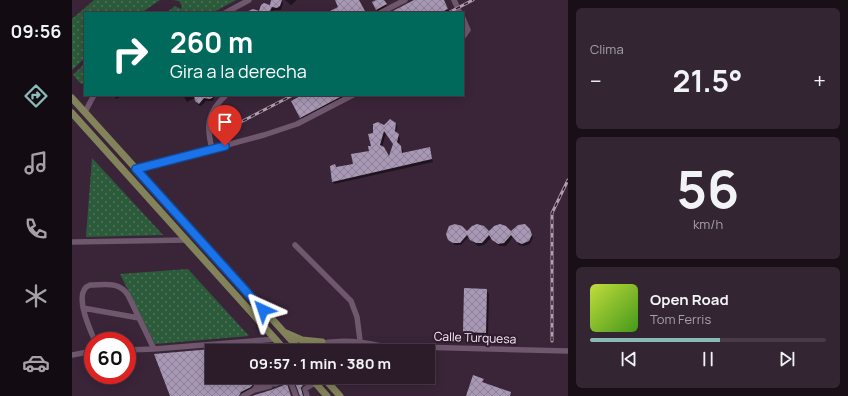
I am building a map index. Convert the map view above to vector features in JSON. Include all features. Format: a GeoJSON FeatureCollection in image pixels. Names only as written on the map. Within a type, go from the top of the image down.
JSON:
{"type":"FeatureCollection","features":[{"type":"Feature","properties":{"kind":"main road"},"geometry":{"type":"LineString","coordinates":[[72,98],[294,344]]}},
{"type":"Feature","properties":{"kind":"main road"},"geometry":{"type":"LineString","coordinates":[[72,113],[280,344]]}},
{"type":"Feature","properties":{"kind":"main road"},"geometry":{"type":"LineString","coordinates":[[283,331],[302,340],[322,342]]}},
{"type":"Feature","properties":{"kind":"main road"},"geometry":{"type":"LineString","coordinates":[[316,384],[327,396]]}},
{"type":"Feature","properties":{"kind":"main road"},"geometry":{"type":"LineString","coordinates":[[330,384],[340,396]]}},
{"type":"Feature","properties":{"kind":"street"},"geometry":{"type":"LineString","coordinates":[[227,12],[250,0]]}},
{"type":"Feature","properties":{"kind":"street"},"geometry":{"type":"LineString","coordinates":[[382,12],[405,0]]}},
{"type":"Feature","properties":{"kind":"street"},"geometry":{"type":"LineString","coordinates":[[454,0],[460,12]]}},
{"type":"Feature","properties":{"kind":"street"},"geometry":{"type":"LineString","coordinates":[[464,20],[468,30],[464,36]]}},
{"type":"Feature","properties":{"kind":"street"},"geometry":{"type":"LineString","coordinates":[[85,112],[93,96]]}},
{"type":"Feature","properties":{"kind":"street"},"geometry":{"type":"LineString","coordinates":[[212,149],[208,133],[209,120],[212,113],[225,96]]}},
{"type":"Feature","properties":{"kind":"street"},"geometry":{"type":"LineString","coordinates":[[136,169],[264,136],[297,124],[351,96]]}},
{"type":"Feature","properties":{"kind":"street"},"geometry":{"type":"LineString","coordinates":[[72,242],[186,240]]}},
{"type":"Feature","properties":{"kind":"street"},"geometry":{"type":"LineString","coordinates":[[295,245],[351,302],[357,317],[361,344]]}},
{"type":"Feature","properties":{"kind":"street"},"geometry":{"type":"LineString","coordinates":[[90,332],[83,308],[83,291],[87,286],[115,284],[126,291],[154,349]]}},
{"type":"Feature","properties":{"kind":"street"},"geometry":{"type":"LineString","coordinates":[[83,308],[139,318]]}},
{"type":"Feature","properties":{"kind":"street"},"geometry":{"type":"LineString","coordinates":[[136,350],[276,339]]}},
{"type":"Feature","properties":{"kind":"street","name":"Calle Turquesa"},"geometry":{"type":"LineString","coordinates":[[317,344],[322,342],[348,344]]}},
{"type":"Feature","properties":{"kind":"street","name":"Calle Turquesa"},"geometry":{"type":"LineString","coordinates":[[435,347],[568,351]]}},
{"type":"Feature","properties":{"kind":"street"},"geometry":{"type":"LineString","coordinates":[[72,355],[84,353]]}},
{"type":"Feature","properties":{"kind":"street"},"geometry":{"type":"LineString","coordinates":[[254,390],[258,384]]}},
{"type":"Feature","properties":{"kind":"street"},"geometry":{"type":"LineString","coordinates":[[243,396],[254,390],[276,384]]}},
{"type":"Feature","properties":{"kind":"street"},"geometry":{"type":"LineString","coordinates":[[293,384],[296,396]]}},
{"type":"Feature","properties":{"kind":"street"},"geometry":{"type":"LineString","coordinates":[[307,396],[306,389],[309,384]]}},
{"type":"Feature","properties":{"kind":"green space"},"geometry":{"type":"Polygon","coordinates":[[[94,0],[160,0],[142,12],[84,12],[84,59],[72,70],[72,19],[94,0]]]}},
{"type":"Feature","properties":{"kind":"green space"},"geometry":{"type":"Polygon","coordinates":[[[173,0],[236,0],[214,12],[167,12],[175,6],[181,9],[182,6],[179,1],[173,0]]]}},
{"type":"Feature","properties":{"kind":"green space"},"geometry":{"type":"Polygon","coordinates":[[[84,64],[84,82],[81,84],[73,75],[84,64]]]}},
{"type":"Feature","properties":{"kind":"green space"},"geometry":{"type":"Polygon","coordinates":[[[92,158],[163,235],[86,237],[92,158]]]}},
{"type":"Feature","properties":{"kind":"green space"},"geometry":{"type":"Polygon","coordinates":[[[188,269],[249,336],[155,344],[120,274],[188,269]]]}},
{"type":"Feature","properties":{"kind":"building"},"geometry":{"type":"Polygon","coordinates":[[[271,0],[282,0],[280,6],[277,8],[272,7],[270,12],[246,12],[253,9],[259,11],[261,5],[264,3],[270,5],[271,0]]]}},
{"type":"Feature","properties":{"kind":"building"},"geometry":{"type":"Polygon","coordinates":[[[335,0],[359,0],[365,12],[328,12],[338,7],[335,0]]]}},
{"type":"Feature","properties":{"kind":"building"},"geometry":{"type":"Polygon","coordinates":[[[376,0],[384,0],[387,4],[376,10],[372,2],[376,0]]]}},
{"type":"Feature","properties":{"kind":"building"},"geometry":{"type":"Polygon","coordinates":[[[414,0],[444,0],[448,9],[442,12],[391,12],[414,0]]]}},
{"type":"Feature","properties":{"kind":"building"},"geometry":{"type":"Polygon","coordinates":[[[194,96],[215,96],[210,99],[204,98],[199,104],[195,101],[194,96]]]}},
{"type":"Feature","properties":{"kind":"building"},"geometry":{"type":"Polygon","coordinates":[[[300,96],[342,96],[300,118],[291,101],[300,96]]]}},
{"type":"Feature","properties":{"kind":"building"},"geometry":{"type":"Polygon","coordinates":[[[390,119],[396,123],[395,131],[399,134],[397,142],[401,146],[402,153],[430,147],[432,159],[332,182],[330,166],[335,164],[336,167],[353,164],[351,154],[369,151],[368,146],[371,146],[368,134],[373,133],[373,124],[378,122],[384,125],[390,119]],[[384,131],[380,145],[384,147],[389,156],[393,144],[384,131]]]}},
{"type":"Feature","properties":{"kind":"building"},"geometry":{"type":"Polygon","coordinates":[[[455,224],[462,226],[467,231],[472,226],[477,224],[484,226],[489,231],[494,226],[500,224],[506,226],[511,231],[518,225],[525,224],[530,229],[532,235],[529,241],[522,244],[517,242],[511,235],[504,243],[498,244],[492,240],[489,235],[482,243],[476,243],[470,240],[467,235],[460,243],[453,243],[448,240],[446,234],[449,226],[455,224]]]}},
{"type":"Feature","properties":{"kind":"building"},"geometry":{"type":"Polygon","coordinates":[[[464,288],[487,289],[486,333],[463,332],[464,288]]]}},
{"type":"Feature","properties":{"kind":"building"},"geometry":{"type":"Polygon","coordinates":[[[205,350],[205,384],[253,384],[251,387],[241,392],[239,396],[170,396],[154,354],[205,350]]]}},
{"type":"Feature","properties":{"kind":"building"},"geometry":{"type":"Polygon","coordinates":[[[473,375],[484,379],[482,382],[511,392],[510,396],[466,396],[473,375]]]}},
{"type":"Feature","properties":{"kind":"building"},"geometry":{"type":"Polygon","coordinates":[[[287,384],[291,396],[252,396],[287,384]]]}},
{"type":"Feature","properties":{"kind":"building"},"geometry":{"type":"Polygon","coordinates":[[[296,384],[303,385],[301,388],[303,396],[300,396],[296,384]]]}},
{"type":"Feature","properties":{"kind":"railway"},"geometry":{"type":"LineString","coordinates":[[450,12],[473,0]]}},
{"type":"Feature","properties":{"kind":"railway"},"geometry":{"type":"LineString","coordinates":[[235,125],[291,96]]}},
{"type":"Feature","properties":{"kind":"railway"},"geometry":{"type":"LineString","coordinates":[[552,341],[552,213],[568,180]]}},
{"type":"Feature","properties":{"kind":"route"},"geometry":{"type":"LineString","coordinates":[[225,146],[136,169],[263,310]]}}]}
